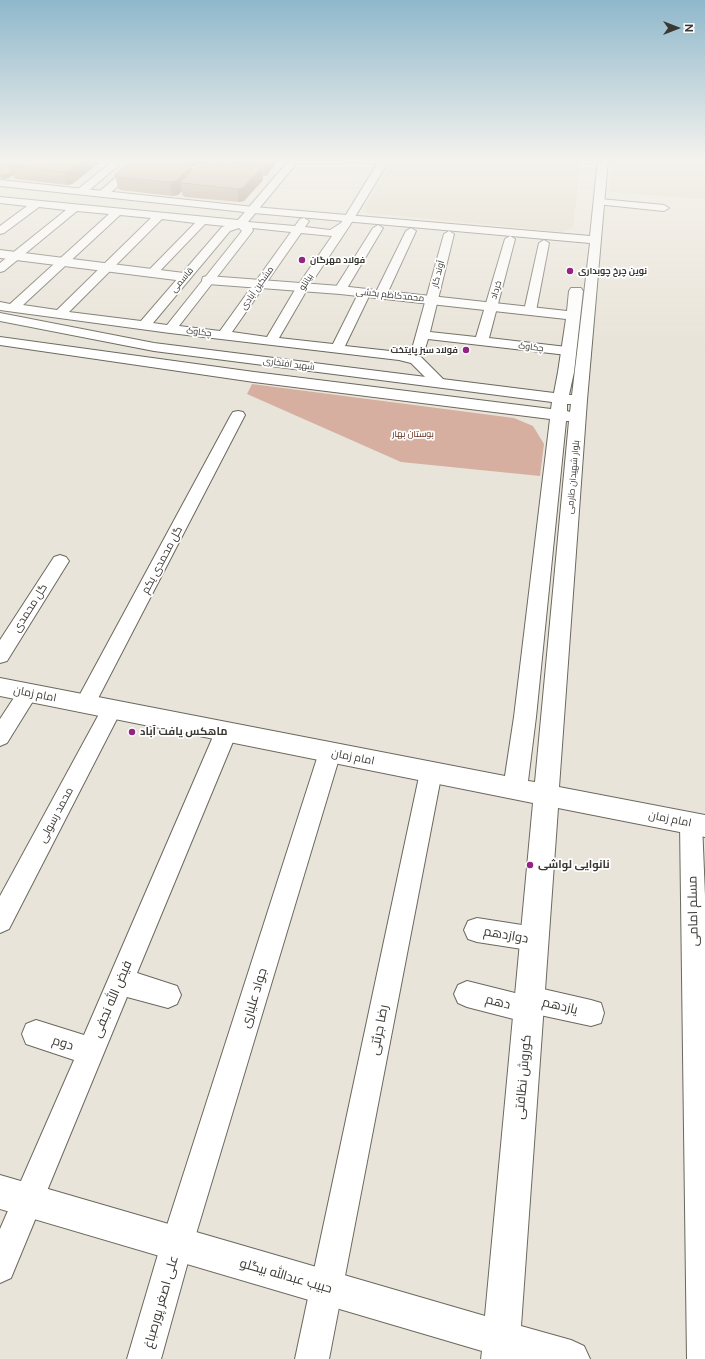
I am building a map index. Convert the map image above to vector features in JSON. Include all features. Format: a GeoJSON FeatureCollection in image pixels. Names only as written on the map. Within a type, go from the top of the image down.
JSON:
{"type":"FeatureCollection","features":[{"type":"Feature","properties":{"kind":"main road"},"geometry":{"type":"LineString","coordinates":[[288,222],[301,226],[333,222]]}},
{"type":"Feature","properties":{"kind":"main road"},"geometry":{"type":"LineString","coordinates":[[352,222],[378,228],[510,240],[587,242]]}},
{"type":"Feature","properties":{"kind":"main road"},"geometry":{"type":"LineString","coordinates":[[362,222],[587,242]]}},
{"type":"Feature","properties":{"kind":"main road","name":"بلوار شهیدان طارمی"},"geometry":{"type":"LineString","coordinates":[[515,788],[569,408],[587,242],[593,222]]}},
{"type":"Feature","properties":{"kind":"main road"},"geometry":{"type":"LineString","coordinates":[[0,254],[184,277]]}},
{"type":"Feature","properties":{"kind":"main road","name":"بلوار شهیدان طارمی"},"geometry":{"type":"LineString","coordinates":[[547,795],[569,408],[555,377],[567,351],[578,277]]}},
{"type":"Feature","properties":{"kind":"main road","name":"محمدکاظم بخشی"},"geometry":{"type":"LineString","coordinates":[[208,280],[365,292],[573,316]]}},
{"type":"Feature","properties":{"kind":"main road","name":"شهید افتخاری"},"geometry":{"type":"LineString","coordinates":[[0,317],[154,347],[499,390],[569,408]]}},
{"type":"Feature","properties":{"kind":"main road","name":"شهید افتخاری"},"geometry":{"type":"LineString","coordinates":[[0,341],[254,377],[569,408]]}},
{"type":"Feature","properties":{"kind":"main road"},"geometry":{"type":"LineString","coordinates":[[499,390],[514,389],[555,377]]}},
{"type":"Feature","properties":{"kind":"main road","name":"امام زمان"},"geometry":{"type":"LineString","coordinates":[[0,687],[698,824]]}},
{"type":"Feature","properties":{"kind":"main road","name":"کوروش نظافتی"},"geometry":{"type":"LineString","coordinates":[[501,1349],[547,795]]}},
{"type":"Feature","properties":{"kind":"main road","name":"حبیب عبدالله بیگلو"},"geometry":{"type":"LineString","coordinates":[[14,1197],[327,1288],[501,1349],[571,1359]]}},
{"type":"Feature","properties":{"kind":"street"},"geometry":{"type":"LineString","coordinates":[[0,231],[11,222]]}},
{"type":"Feature","properties":{"kind":"street"},"geometry":{"type":"LineString","coordinates":[[0,269],[57,222]]}},
{"type":"Feature","properties":{"kind":"street"},"geometry":{"type":"LineString","coordinates":[[6,307],[65,261],[106,222]]}},
{"type":"Feature","properties":{"kind":"street"},"geometry":{"type":"LineString","coordinates":[[60,314],[153,222]]}},
{"type":"Feature","properties":{"kind":"street"},"geometry":{"type":"LineString","coordinates":[[152,273],[201,222]]}},
{"type":"Feature","properties":{"kind":"street"},"geometry":{"type":"LineString","coordinates":[[225,222],[301,226]]}},
{"type":"Feature","properties":{"kind":"street","name":"بیانلو"},"geometry":{"type":"LineString","coordinates":[[271,341],[302,288],[345,222]]}},
{"type":"Feature","properties":{"kind":"street","name":"قاسمی"},"geometry":{"type":"LineString","coordinates":[[145,325],[226,229],[240,224],[248,230],[170,329]]}},
{"type":"Feature","properties":{"kind":"street","name":"مشکین آبادی"},"geometry":{"type":"LineString","coordinates":[[224,335],[301,226]]}},
{"type":"Feature","properties":{"kind":"street"},"geometry":{"type":"LineString","coordinates":[[340,290],[378,228]]}},
{"type":"Feature","properties":{"kind":"street"},"geometry":{"type":"LineString","coordinates":[[381,294],[411,231]]}},
{"type":"Feature","properties":{"kind":"street","name":"آوند کار"},"geometry":{"type":"LineString","coordinates":[[416,360],[449,234]]}},
{"type":"Feature","properties":{"kind":"street","name":"خرداد"},"geometry":{"type":"LineString","coordinates":[[482,342],[510,240]]}},
{"type":"Feature","properties":{"kind":"street"},"geometry":{"type":"LineString","coordinates":[[530,311],[544,242]]}},
{"type":"Feature","properties":{"kind":"street"},"geometry":{"type":"LineString","coordinates":[[337,349],[365,292]]}},
{"type":"Feature","properties":{"kind":"street","name":"چکاوک"},"geometry":{"type":"LineString","coordinates":[[6,307],[170,329],[399,356],[416,360]]}},
{"type":"Feature","properties":{"kind":"street","name":"چکاوک"},"geometry":{"type":"LineString","coordinates":[[423,336],[567,351]]}},
{"type":"Feature","properties":{"kind":"street"},"geometry":{"type":"LineString","coordinates":[[416,360],[440,383]]}},
{"type":"Feature","properties":{"kind":"street","name":"گل محمدی یکم"},"geometry":{"type":"LineString","coordinates":[[85,704],[238,415]]}},
{"type":"Feature","properties":{"kind":"street","name":"گل محمدی"},"geometry":{"type":"LineString","coordinates":[[0,656],[60,561]]}},
{"type":"Feature","properties":{"kind":"street"},"geometry":{"type":"LineString","coordinates":[[0,737],[28,693]]}},
{"type":"Feature","properties":{"kind":"street","name":"محمد رسولی"},"geometry":{"type":"LineString","coordinates":[[0,921],[112,709]]}},
{"type":"Feature","properties":{"kind":"street","name":"فیض الله نجفی"},"geometry":{"type":"LineString","coordinates":[[0,1267],[14,1197],[90,1051],[226,732]]}},
{"type":"Feature","properties":{"kind":"street","name":"جواد علیاری"},"geometry":{"type":"LineString","coordinates":[[177,1244],[330,752]]}},
{"type":"Feature","properties":{"kind":"street","name":"رضا جرئتی"},"geometry":{"type":"LineString","coordinates":[[312,1359],[431,772]]}},
{"type":"Feature","properties":{"kind":"street","name":"مسلم امامی"},"geometry":{"type":"LineString","coordinates":[[698,824],[704,1359]]}},
{"type":"Feature","properties":{"kind":"street","name":"دوازدهم"},"geometry":{"type":"LineString","coordinates":[[477,930],[535,939]]}},
{"type":"Feature","properties":{"kind":"street"},"geometry":{"type":"LineString","coordinates":[[120,982],[168,995]]}},
{"type":"Feature","properties":{"kind":"street","name":"دهم"},"geometry":{"type":"LineString","coordinates":[[467,994],[529,1004]]}},
{"type":"Feature","properties":{"kind":"street","name":"یازدهم"},"geometry":{"type":"LineString","coordinates":[[529,1004],[591,1013]]}},
{"type":"Feature","properties":{"kind":"street","name":"دوم"},"geometry":{"type":"LineString","coordinates":[[36,1034],[90,1051]]}},
{"type":"Feature","properties":{"kind":"street","name":"علی اصغر پورصباغ"},"geometry":{"type":"LineString","coordinates":[[144,1359],[177,1244]]}},
{"type":"Feature","properties":{"kind":"shaded area"},"geometry":{"type":"Polygon","coordinates":[[[465,222],[574,222],[573,227],[563,232],[465,222]]]}},
{"type":"Feature","properties":{"kind":"green space","name":"بوستان بهار"},"geometry":{"type":"Polygon","coordinates":[[[252,384],[514,418],[533,426],[544,444],[540,476],[401,462],[247,394],[252,384]]]}},
{"type":"Feature","properties":{"kind":"place","name":"فولاد مهرگان"},"geometry":{"type":"Point","coordinates":[302,260]}},
{"type":"Feature","properties":{"kind":"place","name":"نوین چرخ چوبداری"},"geometry":{"type":"Point","coordinates":[570,271]}},
{"type":"Feature","properties":{"kind":"place","name":"فولاد سبز پایتخت"},"geometry":{"type":"Point","coordinates":[466,350]}},
{"type":"Feature","properties":{"kind":"place","name":"ماهکس یافت آباد"},"geometry":{"type":"Point","coordinates":[132,732]}},
{"type":"Feature","properties":{"kind":"place","name":"نانوایی لواشی"},"geometry":{"type":"Point","coordinates":[530,865]}}]}
